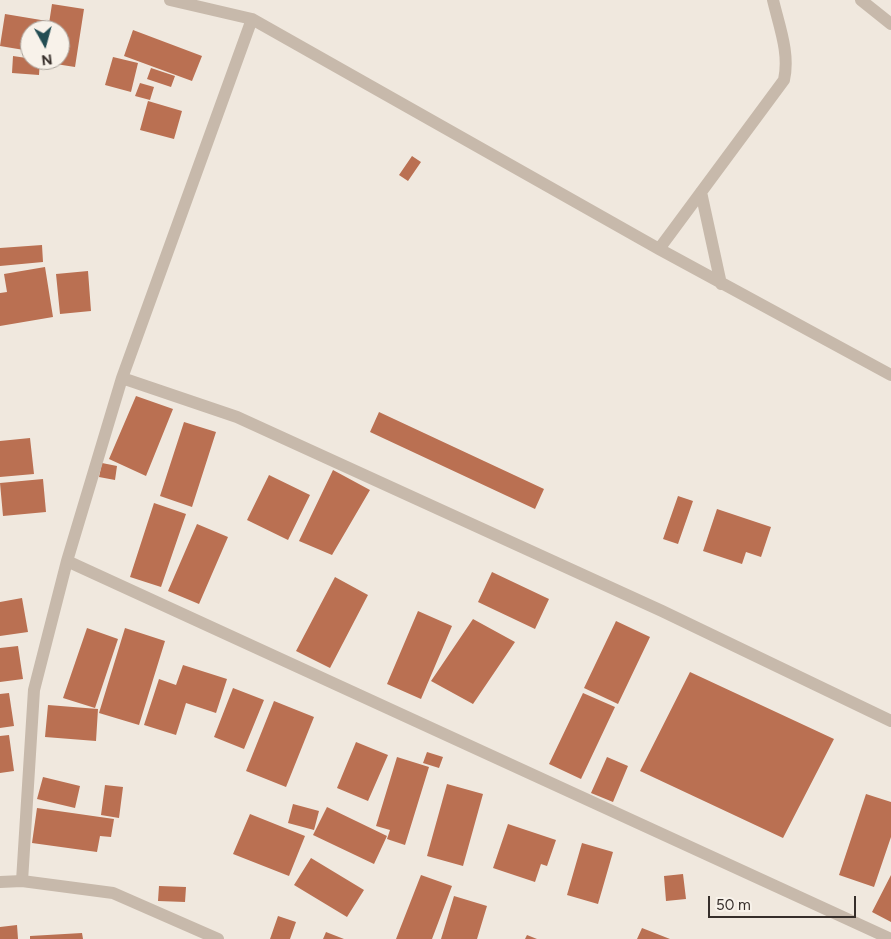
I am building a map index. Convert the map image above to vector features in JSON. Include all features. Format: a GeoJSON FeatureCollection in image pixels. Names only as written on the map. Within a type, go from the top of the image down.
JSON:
{"type":"FeatureCollection","features":[{"type":"Feature","properties":{"kind":"street"},"geometry":{"type":"LineString","coordinates":[[170,0],[252,19],[721,284],[891,375]]}},
{"type":"Feature","properties":{"kind":"street"},"geometry":{"type":"LineString","coordinates":[[659,249],[784,80],[787,67],[785,48],[773,0]]}},
{"type":"Feature","properties":{"kind":"street"},"geometry":{"type":"LineString","coordinates":[[861,0],[891,24]]}},
{"type":"Feature","properties":{"kind":"street"},"geometry":{"type":"LineString","coordinates":[[22,881],[34,690],[67,561],[122,378],[252,19]]}},
{"type":"Feature","properties":{"kind":"street"},"geometry":{"type":"LineString","coordinates":[[701,192],[721,284]]}},
{"type":"Feature","properties":{"kind":"street"},"geometry":{"type":"LineString","coordinates":[[122,378],[237,417],[662,611],[891,721]]}},
{"type":"Feature","properties":{"kind":"street"},"geometry":{"type":"LineString","coordinates":[[67,561],[891,939]]}},
{"type":"Feature","properties":{"kind":"street"},"geometry":{"type":"LineString","coordinates":[[0,882],[22,881],[113,893],[218,939]]}},
{"type":"Feature","properties":{"kind":"building"},"geometry":{"type":"Polygon","coordinates":[[[52,4],[84,9],[75,67],[70,66],[70,20],[50,20],[52,4]]]}},
{"type":"Feature","properties":{"kind":"building"},"geometry":{"type":"Polygon","coordinates":[[[5,14],[41,20],[20,20],[20,49],[0,46],[5,14]]]}},
{"type":"Feature","properties":{"kind":"building"},"geometry":{"type":"Polygon","coordinates":[[[133,30],[202,56],[192,81],[124,56],[133,30]]]}},
{"type":"Feature","properties":{"kind":"building"},"geometry":{"type":"Polygon","coordinates":[[[13,56],[20,57],[20,70],[39,70],[39,75],[12,73],[13,56]]]}},
{"type":"Feature","properties":{"kind":"building"},"geometry":{"type":"Polygon","coordinates":[[[113,57],[138,63],[131,92],[105,85],[113,57]]]}},
{"type":"Feature","properties":{"kind":"building"},"geometry":{"type":"Polygon","coordinates":[[[151,68],[175,76],[171,87],[147,79],[151,68]]]}},
{"type":"Feature","properties":{"kind":"building"},"geometry":{"type":"Polygon","coordinates":[[[140,83],[154,87],[150,100],[135,96],[140,83]]]}},
{"type":"Feature","properties":{"kind":"building"},"geometry":{"type":"Polygon","coordinates":[[[148,101],[182,111],[174,139],[140,130],[148,101]]]}},
{"type":"Feature","properties":{"kind":"building"},"geometry":{"type":"Polygon","coordinates":[[[412,156],[421,162],[408,181],[399,175],[412,156]]]}},
{"type":"Feature","properties":{"kind":"building"},"geometry":{"type":"Polygon","coordinates":[[[42,245],[43,262],[0,266],[0,248],[42,245]]]}},
{"type":"Feature","properties":{"kind":"building"},"geometry":{"type":"Polygon","coordinates":[[[45,267],[53,317],[0,326],[0,293],[7,292],[4,274],[45,267]]]}},
{"type":"Feature","properties":{"kind":"building"},"geometry":{"type":"Polygon","coordinates":[[[88,271],[91,311],[60,314],[56,274],[88,271]]]}},
{"type":"Feature","properties":{"kind":"building"},"geometry":{"type":"Polygon","coordinates":[[[136,396],[173,409],[146,476],[109,459],[136,396]]]}},
{"type":"Feature","properties":{"kind":"building"},"geometry":{"type":"Polygon","coordinates":[[[379,412],[544,489],[535,509],[370,432],[379,412]]]}},
{"type":"Feature","properties":{"kind":"building"},"geometry":{"type":"Polygon","coordinates":[[[184,422],[216,432],[192,507],[160,496],[184,422]]]}},
{"type":"Feature","properties":{"kind":"building"},"geometry":{"type":"Polygon","coordinates":[[[30,438],[34,474],[0,477],[0,441],[30,438]]]}},
{"type":"Feature","properties":{"kind":"building"},"geometry":{"type":"Polygon","coordinates":[[[102,463],[117,466],[115,480],[99,477],[102,463]]]}},
{"type":"Feature","properties":{"kind":"building"},"geometry":{"type":"Polygon","coordinates":[[[333,470],[370,490],[332,555],[299,541],[333,470]]]}},
{"type":"Feature","properties":{"kind":"building"},"geometry":{"type":"Polygon","coordinates":[[[269,475],[310,495],[288,540],[247,520],[269,475]]]}},
{"type":"Feature","properties":{"kind":"building"},"geometry":{"type":"Polygon","coordinates":[[[43,479],[46,512],[3,516],[0,483],[43,479]]]}},
{"type":"Feature","properties":{"kind":"building"},"geometry":{"type":"Polygon","coordinates":[[[678,496],[693,501],[678,544],[663,539],[678,496]]]}},
{"type":"Feature","properties":{"kind":"building"},"geometry":{"type":"Polygon","coordinates":[[[154,503],[186,514],[161,587],[130,577],[154,503]]]}},
{"type":"Feature","properties":{"kind":"building"},"geometry":{"type":"Polygon","coordinates":[[[717,509],[771,527],[761,557],[746,552],[742,564],[703,551],[717,509]]]}},
{"type":"Feature","properties":{"kind":"building"},"geometry":{"type":"Polygon","coordinates":[[[197,524],[228,537],[199,604],[168,591],[197,524]]]}},
{"type":"Feature","properties":{"kind":"building"},"geometry":{"type":"Polygon","coordinates":[[[492,572],[549,599],[535,629],[478,602],[492,572]]]}},
{"type":"Feature","properties":{"kind":"building"},"geometry":{"type":"Polygon","coordinates":[[[335,577],[368,595],[330,668],[296,651],[335,577]]]}},
{"type":"Feature","properties":{"kind":"building"},"geometry":{"type":"Polygon","coordinates":[[[22,598],[28,632],[0,636],[0,602],[22,598]]]}},
{"type":"Feature","properties":{"kind":"building"},"geometry":{"type":"Polygon","coordinates":[[[418,611],[452,626],[421,699],[387,684],[418,611]]]}},
{"type":"Feature","properties":{"kind":"building"},"geometry":{"type":"Polygon","coordinates":[[[473,619],[515,642],[473,704],[431,681],[473,619]]]}},
{"type":"Feature","properties":{"kind":"building"},"geometry":{"type":"Polygon","coordinates":[[[616,621],[650,637],[618,704],[584,688],[616,621]]]}},
{"type":"Feature","properties":{"kind":"building"},"geometry":{"type":"Polygon","coordinates":[[[87,628],[118,639],[95,708],[63,698],[87,628]]]}},
{"type":"Feature","properties":{"kind":"building"},"geometry":{"type":"Polygon","coordinates":[[[125,628],[165,641],[139,725],[99,713],[125,628]]]}},
{"type":"Feature","properties":{"kind":"building"},"geometry":{"type":"Polygon","coordinates":[[[18,646],[23,679],[0,682],[0,648],[18,646]]]}},
{"type":"Feature","properties":{"kind":"building"},"geometry":{"type":"Polygon","coordinates":[[[183,665],[227,679],[216,713],[186,703],[176,735],[144,725],[159,679],[176,685],[183,665]]]}},
{"type":"Feature","properties":{"kind":"building"},"geometry":{"type":"Polygon","coordinates":[[[690,672],[834,739],[783,838],[640,771],[690,672]]]}},
{"type":"Feature","properties":{"kind":"building"},"geometry":{"type":"Polygon","coordinates":[[[233,688],[264,700],[244,749],[214,737],[233,688]]]}},
{"type":"Feature","properties":{"kind":"building"},"geometry":{"type":"Polygon","coordinates":[[[9,693],[14,726],[0,728],[0,694],[9,693]]]}},
{"type":"Feature","properties":{"kind":"building"},"geometry":{"type":"Polygon","coordinates":[[[583,693],[615,707],[581,779],[549,764],[583,693]]]}},
{"type":"Feature","properties":{"kind":"building"},"geometry":{"type":"Polygon","coordinates":[[[274,701],[314,717],[286,787],[246,771],[274,701]]]}},
{"type":"Feature","properties":{"kind":"building"},"geometry":{"type":"Polygon","coordinates":[[[48,705],[98,709],[96,741],[45,737],[48,705]]]}},
{"type":"Feature","properties":{"kind":"building"},"geometry":{"type":"Polygon","coordinates":[[[9,735],[14,771],[0,773],[0,736],[9,735]]]}},
{"type":"Feature","properties":{"kind":"building"},"geometry":{"type":"Polygon","coordinates":[[[356,742],[388,755],[368,801],[337,788],[356,742]]]}},
{"type":"Feature","properties":{"kind":"building"},"geometry":{"type":"Polygon","coordinates":[[[427,752],[443,757],[439,768],[423,763],[427,752]]]}},
{"type":"Feature","properties":{"kind":"building"},"geometry":{"type":"Polygon","coordinates":[[[397,757],[429,767],[405,845],[387,839],[390,830],[376,826],[397,757]]]}},
{"type":"Feature","properties":{"kind":"building"},"geometry":{"type":"Polygon","coordinates":[[[607,757],[628,766],[613,802],[591,793],[607,757]]]}},
{"type":"Feature","properties":{"kind":"building"},"geometry":{"type":"Polygon","coordinates":[[[43,777],[80,786],[75,808],[37,799],[43,777]]]}},
{"type":"Feature","properties":{"kind":"building"},"geometry":{"type":"Polygon","coordinates":[[[447,784],[483,794],[463,866],[427,856],[447,784]]]}},
{"type":"Feature","properties":{"kind":"building"},"geometry":{"type":"Polygon","coordinates":[[[105,785],[123,787],[119,818],[101,815],[105,785]]]}},
{"type":"Feature","properties":{"kind":"building"},"geometry":{"type":"Polygon","coordinates":[[[866,794],[891,802],[891,837],[874,887],[839,875],[866,794]]]}},
{"type":"Feature","properties":{"kind":"building"},"geometry":{"type":"Polygon","coordinates":[[[293,804],[319,811],[314,830],[288,823],[293,804]]]}},
{"type":"Feature","properties":{"kind":"building"},"geometry":{"type":"Polygon","coordinates":[[[327,807],[387,836],[374,864],[313,835],[327,807]]]}},
{"type":"Feature","properties":{"kind":"building"},"geometry":{"type":"Polygon","coordinates":[[[37,808],[114,819],[111,837],[100,836],[97,852],[32,843],[37,808]]]}},
{"type":"Feature","properties":{"kind":"building"},"geometry":{"type":"Polygon","coordinates":[[[250,814],[305,836],[289,876],[233,854],[250,814]]]}},
{"type":"Feature","properties":{"kind":"building"},"geometry":{"type":"Polygon","coordinates":[[[508,824],[556,840],[547,866],[541,864],[535,882],[493,868],[508,824]]]}},
{"type":"Feature","properties":{"kind":"building"},"geometry":{"type":"Polygon","coordinates":[[[582,843],[613,852],[598,904],[567,895],[582,843]]]}},
{"type":"Feature","properties":{"kind":"building"},"geometry":{"type":"Polygon","coordinates":[[[311,858],[364,890],[347,917],[294,885],[311,858]]]}},
{"type":"Feature","properties":{"kind":"building"},"geometry":{"type":"Polygon","coordinates":[[[683,874],[686,899],[666,901],[664,876],[683,874]]]}},
{"type":"Feature","properties":{"kind":"building"},"geometry":{"type":"Polygon","coordinates":[[[421,875],[452,886],[432,939],[396,939],[421,875]]]}},
{"type":"Feature","properties":{"kind":"building"},"geometry":{"type":"Polygon","coordinates":[[[891,875],[891,922],[872,912],[891,875]]]}},
{"type":"Feature","properties":{"kind":"building"},"geometry":{"type":"Polygon","coordinates":[[[159,886],[186,887],[185,902],[158,901],[159,886]]]}},
{"type":"Feature","properties":{"kind":"building"},"geometry":{"type":"Polygon","coordinates":[[[454,896],[487,906],[477,939],[441,939],[454,896]]]}},
{"type":"Feature","properties":{"kind":"building"},"geometry":{"type":"Polygon","coordinates":[[[278,916],[296,922],[290,939],[270,939],[278,916]]]}},
{"type":"Feature","properties":{"kind":"building"},"geometry":{"type":"Polygon","coordinates":[[[17,925],[18,939],[0,939],[0,927],[17,925]]]}},
{"type":"Feature","properties":{"kind":"building"},"geometry":{"type":"Polygon","coordinates":[[[642,928],[670,939],[637,939],[642,928]]]}},
{"type":"Feature","properties":{"kind":"building"},"geometry":{"type":"Polygon","coordinates":[[[326,932],[344,939],[323,939],[326,932]]]}},
{"type":"Feature","properties":{"kind":"building"},"geometry":{"type":"Polygon","coordinates":[[[82,933],[83,939],[30,939],[30,936],[82,933]]]}},
{"type":"Feature","properties":{"kind":"building"},"geometry":{"type":"Polygon","coordinates":[[[527,935],[537,939],[525,939],[527,935]]]}}]}
